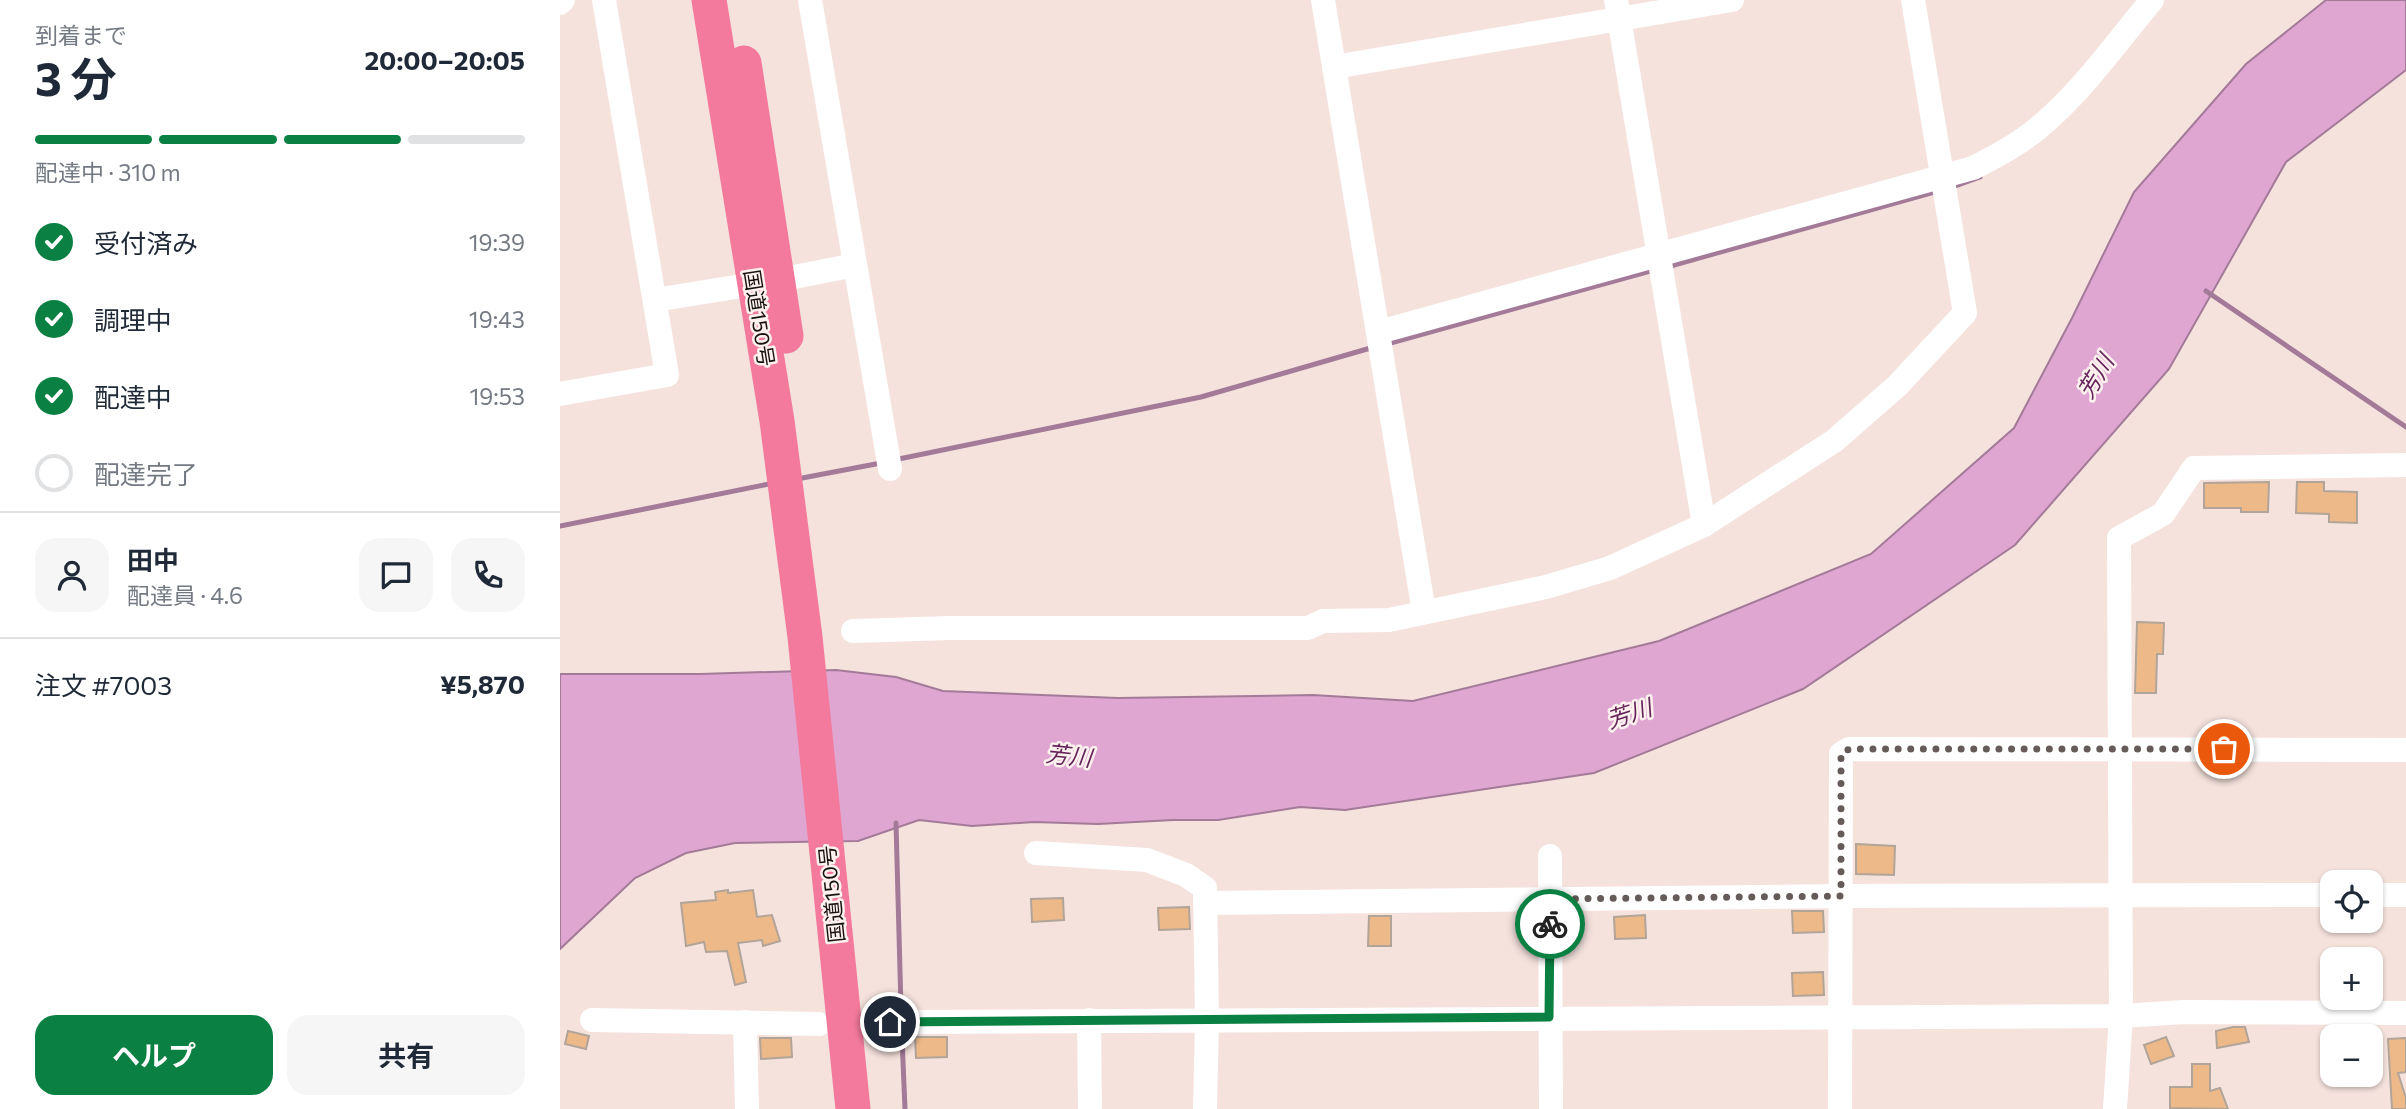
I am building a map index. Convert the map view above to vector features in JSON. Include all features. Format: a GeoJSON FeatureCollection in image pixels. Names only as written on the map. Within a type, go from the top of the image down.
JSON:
{"type":"FeatureCollection","features":[{"type":"Feature","properties":{"kind":"highway","name":"国道150号"},"geometry":{"type":"LineString","coordinates":[[709,0],[767,282]]}},
{"type":"Feature","properties":{"kind":"highway","name":"国道150号"},"geometry":{"type":"LineString","coordinates":[[734,0],[767,282],[777,421],[805,637],[853,1109]]}},
{"type":"Feature","properties":{"kind":"street"},"geometry":{"type":"LineString","coordinates":[[560,394],[667,375],[604,0]]}},
{"type":"Feature","properties":{"kind":"street"},"geometry":{"type":"LineString","coordinates":[[810,0],[889,459]]}},
{"type":"Feature","properties":{"kind":"street"},"geometry":{"type":"LineString","coordinates":[[1323,0],[1424,612]]}},
{"type":"Feature","properties":{"kind":"street"},"geometry":{"type":"LineString","coordinates":[[1334,67],[1617,10],[1732,0]]}},
{"type":"Feature","properties":{"kind":"street"},"geometry":{"type":"LineString","coordinates":[[853,631],[948,628],[1308,628],[1323,621],[1389,620],[1519,594],[1610,568],[1704,525],[1834,441],[1897,386],[1965,313],[1913,0]]}},
{"type":"Feature","properties":{"kind":"street"},"geometry":{"type":"LineString","coordinates":[[1380,341],[1944,185],[2008,150],[2036,130],[2062,106],[2152,0]]}},
{"type":"Feature","properties":{"kind":"street"},"geometry":{"type":"LineString","coordinates":[[1617,10],[1704,525]]}},
{"type":"Feature","properties":{"kind":"street"},"geometry":{"type":"LineString","coordinates":[[655,300],[855,265]]}},
{"type":"Feature","properties":{"kind":"street"},"geometry":{"type":"LineString","coordinates":[[2115,1109],[2121,1016],[2119,538],[2163,514],[2194,468],[2406,465]]}},
{"type":"Feature","properties":{"kind":"street"},"geometry":{"type":"LineString","coordinates":[[1840,1109],[1841,754],[1849,749],[2406,750]]}},
{"type":"Feature","properties":{"kind":"street"},"geometry":{"type":"LineString","coordinates":[[1036,853],[1147,860],[1186,875],[1205,888],[1205,1109]]}},
{"type":"Feature","properties":{"kind":"street"},"geometry":{"type":"LineString","coordinates":[[1550,856],[1551,1109]]}},
{"type":"Feature","properties":{"kind":"street"},"geometry":{"type":"LineString","coordinates":[[1205,903],[1841,896],[2320,895]]}},
{"type":"Feature","properties":{"kind":"street"},"geometry":{"type":"LineString","coordinates":[[2383,895],[2406,895]]}},
{"type":"Feature","properties":{"kind":"street"},"geometry":{"type":"LineString","coordinates":[[890,1022],[2121,1016],[2184,1012],[2406,1013]]}},
{"type":"Feature","properties":{"kind":"street"},"geometry":{"type":"LineString","coordinates":[[592,1020],[819,1024]]}},
{"type":"Feature","properties":{"kind":"street"},"geometry":{"type":"LineString","coordinates":[[1089,1020],[1090,1109]]}},
{"type":"Feature","properties":{"kind":"street"},"geometry":{"type":"LineString","coordinates":[[745,1022],[747,1109]]}},
{"type":"Feature","properties":{"kind":"water","name":"芳川"},"geometry":{"type":"Polygon","coordinates":[[[2326,0],[2406,0],[2406,70],[2286,162],[2169,369],[2015,545],[1803,689],[1594,773],[1345,810],[1300,807],[1218,820],[1098,824],[1034,822],[972,826],[919,820],[858,841],[735,843],[686,853],[635,878],[560,949],[560,674],[836,670],[896,677],[943,691],[1118,698],[1313,695],[1413,701],[1659,641],[1871,554],[2014,428],[2134,192],[2246,64],[2326,0]]]}},
{"type":"Feature","properties":{"kind":"building"},"geometry":{"type":"Polygon","coordinates":[[[2269,482],[2268,512],[2241,512],[2241,508],[2204,508],[2204,483],[2269,482]]]}},
{"type":"Feature","properties":{"kind":"building"},"geometry":{"type":"Polygon","coordinates":[[[2297,482],[2324,482],[2324,491],[2357,492],[2357,523],[2329,522],[2329,514],[2296,513],[2297,482]]]}},
{"type":"Feature","properties":{"kind":"building"},"geometry":{"type":"Polygon","coordinates":[[[2137,622],[2164,623],[2163,654],[2157,654],[2156,693],[2135,693],[2137,622]]]}},
{"type":"Feature","properties":{"kind":"building"},"geometry":{"type":"Polygon","coordinates":[[[1856,844],[1895,846],[1894,875],[1856,874],[1856,844]]]}},
{"type":"Feature","properties":{"kind":"building"},"geometry":{"type":"Polygon","coordinates":[[[728,890],[728,893],[753,890],[757,917],[772,915],[780,941],[763,946],[762,940],[738,943],[746,982],[735,985],[727,951],[706,952],[704,942],[686,946],[681,903],[716,900],[715,892],[728,890]]]}},
{"type":"Feature","properties":{"kind":"building"},"geometry":{"type":"Polygon","coordinates":[[[1063,898],[1064,920],[1032,922],[1031,899],[1063,898]]]}},
{"type":"Feature","properties":{"kind":"building"},"geometry":{"type":"Polygon","coordinates":[[[1189,907],[1190,929],[1159,930],[1158,908],[1189,907]]]}},
{"type":"Feature","properties":{"kind":"building"},"geometry":{"type":"Polygon","coordinates":[[[1792,911],[1823,911],[1824,932],[1793,933],[1792,911]]]}},
{"type":"Feature","properties":{"kind":"building"},"geometry":{"type":"Polygon","coordinates":[[[1645,915],[1646,938],[1615,939],[1614,917],[1645,915]]]}},
{"type":"Feature","properties":{"kind":"building"},"geometry":{"type":"Polygon","coordinates":[[[1369,916],[1391,916],[1391,946],[1368,946],[1369,916]]]}},
{"type":"Feature","properties":{"kind":"building"},"geometry":{"type":"Polygon","coordinates":[[[1823,972],[1824,995],[1793,996],[1792,973],[1823,972]]]}},
{"type":"Feature","properties":{"kind":"building"},"geometry":{"type":"Polygon","coordinates":[[[2245,1027],[2249,1042],[2217,1048],[2216,1031],[2245,1027]]]}},
{"type":"Feature","properties":{"kind":"building"},"geometry":{"type":"Polygon","coordinates":[[[568,1031],[589,1036],[586,1049],[565,1044],[568,1031]]]}},
{"type":"Feature","properties":{"kind":"building"},"geometry":{"type":"Polygon","coordinates":[[[915,1037],[947,1037],[947,1057],[916,1058],[915,1037]]]}},
{"type":"Feature","properties":{"kind":"building"},"geometry":{"type":"Polygon","coordinates":[[[2166,1037],[2174,1056],[2151,1064],[2144,1045],[2166,1037]]]}},
{"type":"Feature","properties":{"kind":"building"},"geometry":{"type":"Polygon","coordinates":[[[760,1038],[791,1038],[792,1057],[761,1059],[760,1038]]]}},
{"type":"Feature","properties":{"kind":"building"},"geometry":{"type":"Polygon","coordinates":[[[2406,1038],[2406,1072],[2398,1073],[2406,1098],[2406,1109],[2392,1109],[2388,1039],[2406,1038]]]}},
{"type":"Feature","properties":{"kind":"building"},"geometry":{"type":"Polygon","coordinates":[[[2192,1064],[2210,1064],[2210,1091],[2220,1088],[2228,1109],[2170,1108],[2170,1087],[2192,1087],[2192,1064]]]}},
{"type":"Feature","properties":{"kind":"waterway"},"geometry":{"type":"LineString","coordinates":[[1950,188],[1980,177]]}},
{"type":"Feature","properties":{"kind":"waterway"},"geometry":{"type":"LineString","coordinates":[[1667,267],[1938,191]]}},
{"type":"Feature","properties":{"kind":"waterway"},"geometry":{"type":"LineString","coordinates":[[1387,344],[1654,270]]}},
{"type":"Feature","properties":{"kind":"waterway"},"geometry":{"type":"LineString","coordinates":[[2206,291],[2406,427]]}},
{"type":"Feature","properties":{"kind":"waterway"},"geometry":{"type":"LineString","coordinates":[[894,460],[1201,397],[1374,347]]}},
{"type":"Feature","properties":{"kind":"waterway"},"geometry":{"type":"LineString","coordinates":[[797,479],[881,463]]}},
{"type":"Feature","properties":{"kind":"waterway"},"geometry":{"type":"LineString","coordinates":[[560,526],[774,483]]}},
{"type":"Feature","properties":{"kind":"waterway"},"geometry":{"type":"LineString","coordinates":[[896,823],[901,1008]]}},
{"type":"Feature","properties":{"kind":"waterway"},"geometry":{"type":"LineString","coordinates":[[902,1037],[905,1109]]}},
{"type":"Feature","properties":{"kind":"tunnel"},"geometry":{"type":"LineString","coordinates":[[831,1024],[890,1022]]}},
{"type":"Feature","properties":{"kind":"way so far"},"geometry":{"type":"LineString","coordinates":[[1550,924],[1550,899],[1841,896],[1841,754],[1849,749],[2224,749]]}},
{"type":"Feature","properties":{"kind":"route"},"geometry":{"type":"LineString","coordinates":[[890,1022],[1549,1017],[1550,924]]}}]}
